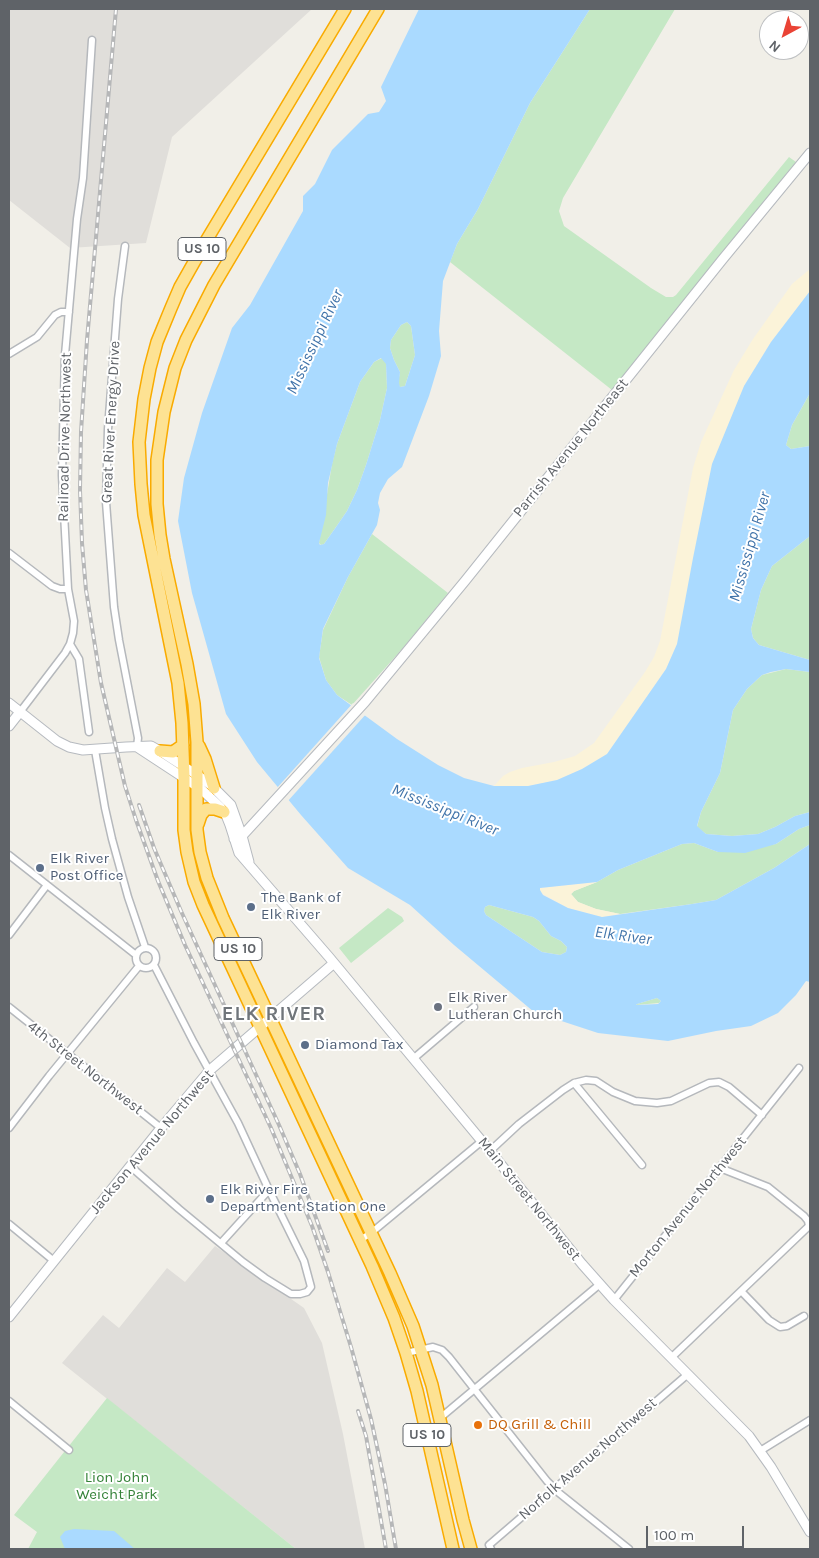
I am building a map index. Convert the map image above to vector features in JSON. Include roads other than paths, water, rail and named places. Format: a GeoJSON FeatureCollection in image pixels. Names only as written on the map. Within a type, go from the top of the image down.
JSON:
{"type":"FeatureCollection","features":[{"type":"Feature","properties":{"kind":"highway","name":"US 10"},"geometry":{"type":"LineString","coordinates":[[345,9],[222,213],[180,287],[163,325],[147,381],[141,416],[139,442],[141,491],[147,531],[175,665],[182,722],[184,830],[194,882],[206,912],[383,1291],[406,1353],[453,1549]]}},
{"type":"Feature","properties":{"kind":"highway","name":"US 10"},"geometry":{"type":"LineString","coordinates":[[378,9],[207,298],[186,340],[168,394],[159,437],[156,486],[164,559],[192,686],[197,742],[197,830],[200,852],[211,891],[404,1302],[422,1350],[471,1549]]}},
{"type":"Feature","properties":{"kind":"highway"},"geometry":{"type":"LineString","coordinates":[[197,742],[205,759],[214,788]]}},
{"type":"Feature","properties":{"kind":"highway"},"geometry":{"type":"LineString","coordinates":[[160,751],[173,752],[183,745]]}},
{"type":"Feature","properties":{"kind":"highway"},"geometry":{"type":"LineString","coordinates":[[197,830],[203,812],[210,808],[224,812]]}},
{"type":"Feature","properties":{"kind":"street","name":"Railroad Drive Northwest"},"geometry":{"type":"LineString","coordinates":[[70,644],[74,621],[68,589],[62,475],[66,355],[77,219],[84,178],[92,40]]}},
{"type":"Feature","properties":{"kind":"street","name":"Parrish Avenue Northeast"},"geometry":{"type":"LineString","coordinates":[[238,837],[272,804],[365,702],[810,153]]}},
{"type":"Feature","properties":{"kind":"street","name":"Great River Energy Drive"},"geometry":{"type":"LineString","coordinates":[[125,246],[118,299],[108,429],[106,502],[114,607],[138,738],[137,747]]}},
{"type":"Feature","properties":{"kind":"street"},"geometry":{"type":"LineString","coordinates":[[9,354],[37,337],[55,315],[61,312],[69,312]]}},
{"type":"Feature","properties":{"kind":"street"},"geometry":{"type":"LineString","coordinates":[[9,553],[52,586],[68,589]]}},
{"type":"Feature","properties":{"kind":"street"},"geometry":{"type":"LineString","coordinates":[[9,726],[70,644]]}},
{"type":"Feature","properties":{"kind":"street"},"geometry":{"type":"LineString","coordinates":[[70,644],[78,659],[89,732]]}},
{"type":"Feature","properties":{"kind":"street","name":"Main Street Northwest"},"geometry":{"type":"LineString","coordinates":[[9,703],[63,745],[76,749],[95,750],[151,746],[160,751],[184,772],[214,788],[231,805],[236,816],[239,853],[334,963],[490,1150],[549,1225],[600,1284],[749,1436],[810,1532]]}},
{"type":"Feature","properties":{"kind":"street","name":"Main Street Northwest"},"geometry":{"type":"LineString","coordinates":[[137,747],[147,755],[184,772]]}},
{"type":"Feature","properties":{"kind":"street"},"geometry":{"type":"LineString","coordinates":[[95,750],[112,839],[128,897],[145,947]]}},
{"type":"Feature","properties":{"kind":"street","name":"Main Street Northwest"},"geometry":{"type":"LineString","coordinates":[[196,780],[206,794],[224,812],[238,837]]}},
{"type":"Feature","properties":{"kind":"street"},"geometry":{"type":"LineString","coordinates":[[236,816],[243,821],[255,822]]}},
{"type":"Feature","properties":{"kind":"street"},"geometry":{"type":"LineString","coordinates":[[9,855],[136,955]]}},
{"type":"Feature","properties":{"kind":"street"},"geometry":{"type":"LineString","coordinates":[[9,935],[47,885]]}},
{"type":"Feature","properties":{"kind":"street"},"geometry":{"type":"LineString","coordinates":[[145,947],[154,951],[156,956],[154,965],[147,968],[139,966],[135,959],[138,951],[145,947]]}},
{"type":"Feature","properties":{"kind":"street","name":"Jackson Avenue Northwest"},"geometry":{"type":"LineString","coordinates":[[9,1317],[210,1070],[334,963]]}},
{"type":"Feature","properties":{"kind":"street"},"geometry":{"type":"LineString","coordinates":[[130,1166],[243,1262],[291,1294],[307,1292],[311,1287],[304,1261],[238,1123],[154,965]]}},
{"type":"Feature","properties":{"kind":"street"},"geometry":{"type":"LineString","coordinates":[[9,1128],[139,966]]}},
{"type":"Feature","properties":{"kind":"street","name":"4th Street Northwest"},"geometry":{"type":"LineString","coordinates":[[9,1007],[161,1128]]}},
{"type":"Feature","properties":{"kind":"street"},"geometry":{"type":"LineString","coordinates":[[413,1059],[474,1007]]}},
{"type":"Feature","properties":{"kind":"street","name":"Morton Avenue Northwest"},"geometry":{"type":"LineString","coordinates":[[614,1300],[799,1068]]}},
{"type":"Feature","properties":{"kind":"street"},"geometry":{"type":"LineString","coordinates":[[490,1150],[562,1090],[574,1083],[586,1080],[592,1080],[613,1092],[635,1101],[658,1103],[671,1101],[709,1083],[719,1082],[729,1087],[762,1115]]}},
{"type":"Feature","properties":{"kind":"street"},"geometry":{"type":"LineString","coordinates":[[574,1083],[642,1165]]}},
{"type":"Feature","properties":{"kind":"street"},"geometry":{"type":"LineString","coordinates":[[360,1240],[482,1142]]}},
{"type":"Feature","properties":{"kind":"street"},"geometry":{"type":"LineString","coordinates":[[672,1357],[806,1229],[809,1223],[804,1216],[768,1187],[720,1168]]}},
{"type":"Feature","properties":{"kind":"street"},"geometry":{"type":"LineString","coordinates":[[221,1243],[269,1190]]}},
{"type":"Feature","properties":{"kind":"street"},"geometry":{"type":"LineString","coordinates":[[9,1224],[54,1261]]}},
{"type":"Feature","properties":{"kind":"street"},"geometry":{"type":"LineString","coordinates":[[440,1418],[600,1284]]}},
{"type":"Feature","properties":{"kind":"street"},"geometry":{"type":"LineString","coordinates":[[741,1291],[769,1320],[780,1327],[787,1326],[804,1316]]}},
{"type":"Feature","properties":{"kind":"street"},"geometry":{"type":"LineString","coordinates":[[406,1353],[433,1348],[442,1350],[554,1488],[629,1549]]}},
{"type":"Feature","properties":{"kind":"street","name":"Norfolk Avenue Northwest"},"geometry":{"type":"LineString","coordinates":[[490,1547],[554,1488],[688,1374]]}},
{"type":"Feature","properties":{"kind":"street"},"geometry":{"type":"LineString","coordinates":[[9,1401],[69,1450]]}},
{"type":"Feature","properties":{"kind":"street"},"geometry":{"type":"LineString","coordinates":[[760,1451],[810,1420]]}},
{"type":"Feature","properties":{"kind":"water"},"geometry":{"type":"Polygon","coordinates":[[[419,9],[590,9],[530,103],[478,209],[457,244],[443,281],[439,331],[441,356],[429,396],[402,467],[388,479],[380,493],[378,503],[380,510],[377,525],[348,577],[323,629],[319,658],[326,680],[337,695],[397,739],[438,765],[464,778],[494,786],[528,786],[557,780],[582,769],[607,754],[666,669],[677,644],[712,464],[744,386],[771,342],[810,291],[810,393],[792,425],[786,445],[791,449],[810,446],[810,536],[772,566],[761,590],[751,629],[753,638],[759,645],[810,660],[810,672],[786,669],[771,672],[762,675],[747,689],[733,710],[720,773],[701,812],[697,826],[706,834],[732,836],[758,834],[795,816],[810,812],[810,825],[799,829],[776,844],[745,853],[718,852],[694,843],[682,844],[618,870],[597,882],[540,888],[543,895],[568,908],[602,917],[692,904],[716,900],[774,868],[810,844],[810,982],[806,981],[796,995],[778,1013],[751,1026],[668,1041],[598,1033],[534,1012],[454,945],[410,905],[348,868],[257,762],[226,714],[192,593],[178,521],[184,478],[202,413],[232,328],[250,305],[303,211],[303,196],[315,184],[332,150],[368,114],[379,112],[386,101],[381,87],[419,9]],[[407,322],[401,325],[391,340],[390,348],[400,372],[400,387],[405,386],[415,355],[411,326],[407,322]],[[381,358],[374,362],[360,382],[337,444],[328,483],[326,515],[320,545],[324,544],[347,511],[357,490],[380,420],[387,388],[386,364],[381,358]],[[489,905],[485,907],[486,915],[542,952],[560,955],[566,952],[567,947],[561,941],[551,936],[539,921],[533,917],[489,905]],[[657,998],[637,1004],[658,1004],[661,1001],[657,998]]]}},
{"type":"Feature","properties":{"kind":"water"},"geometry":{"type":"Polygon","coordinates":[[[74,1529],[114,1531],[135,1549],[65,1549],[60,1537],[65,1531],[74,1529]]]}},
{"type":"Feature","properties":{"kind":"railway"},"geometry":{"type":"LineString","coordinates":[[116,9],[87,340],[81,432],[80,490],[82,543],[86,590],[101,683],[125,786],[158,881],[185,945],[271,1128],[312,1226],[328,1272],[371,1419],[396,1549]]}},
{"type":"Feature","properties":{"kind":"railway"},"geometry":{"type":"LineString","coordinates":[[139,805],[154,848],[181,911],[300,1174],[328,1251]]}},
{"type":"Feature","properties":{"kind":"railway"},"geometry":{"type":"LineString","coordinates":[[358,1411],[366,1436],[386,1549]]}},
{"type":"Feature","properties":{"kind":"place","name":"Elk River Post Office"},"geometry":{"type":"Point","coordinates":[40,868]}},
{"type":"Feature","properties":{"kind":"place","name":"The Bank of Elk River"},"geometry":{"type":"Point","coordinates":[251,907]}},
{"type":"Feature","properties":{"kind":"place","name":"Elk River Lutheran Church"},"geometry":{"type":"Point","coordinates":[438,1007]}},
{"type":"Feature","properties":{"kind":"place","name":"Diamond Tax"},"geometry":{"type":"Point","coordinates":[305,1045]}},
{"type":"Feature","properties":{"kind":"place","name":"Elk River Fire Department Station One"},"geometry":{"type":"Point","coordinates":[210,1199]}},
{"type":"Feature","properties":{"kind":"place","name":"DQ Grill & Chill"},"geometry":{"type":"Point","coordinates":[478,1425]}},
{"type":"Feature","properties":{"kind":"district","name":"ELK RIVER"},"geometry":{"type":"Point","coordinates":[274,1014]}},
{"type":"Feature","properties":{"kind":"water label","name":"Mississippi River"},"geometry":{"type":"Point","coordinates":[315,342]}},
{"type":"Feature","properties":{"kind":"water label","name":"Mississippi River"},"geometry":{"type":"Point","coordinates":[750,547]}},
{"type":"Feature","properties":{"kind":"water label","name":"Mississippi River"},"geometry":{"type":"Point","coordinates":[445,810]}},
{"type":"Feature","properties":{"kind":"water label","name":"Elk River"},"geometry":{"type":"Point","coordinates":[623,936]}},
{"type":"Feature","properties":{"kind":"park label","name":"Lion John Weicht Park"},"geometry":{"type":"Point","coordinates":[117,1486]}}]}
